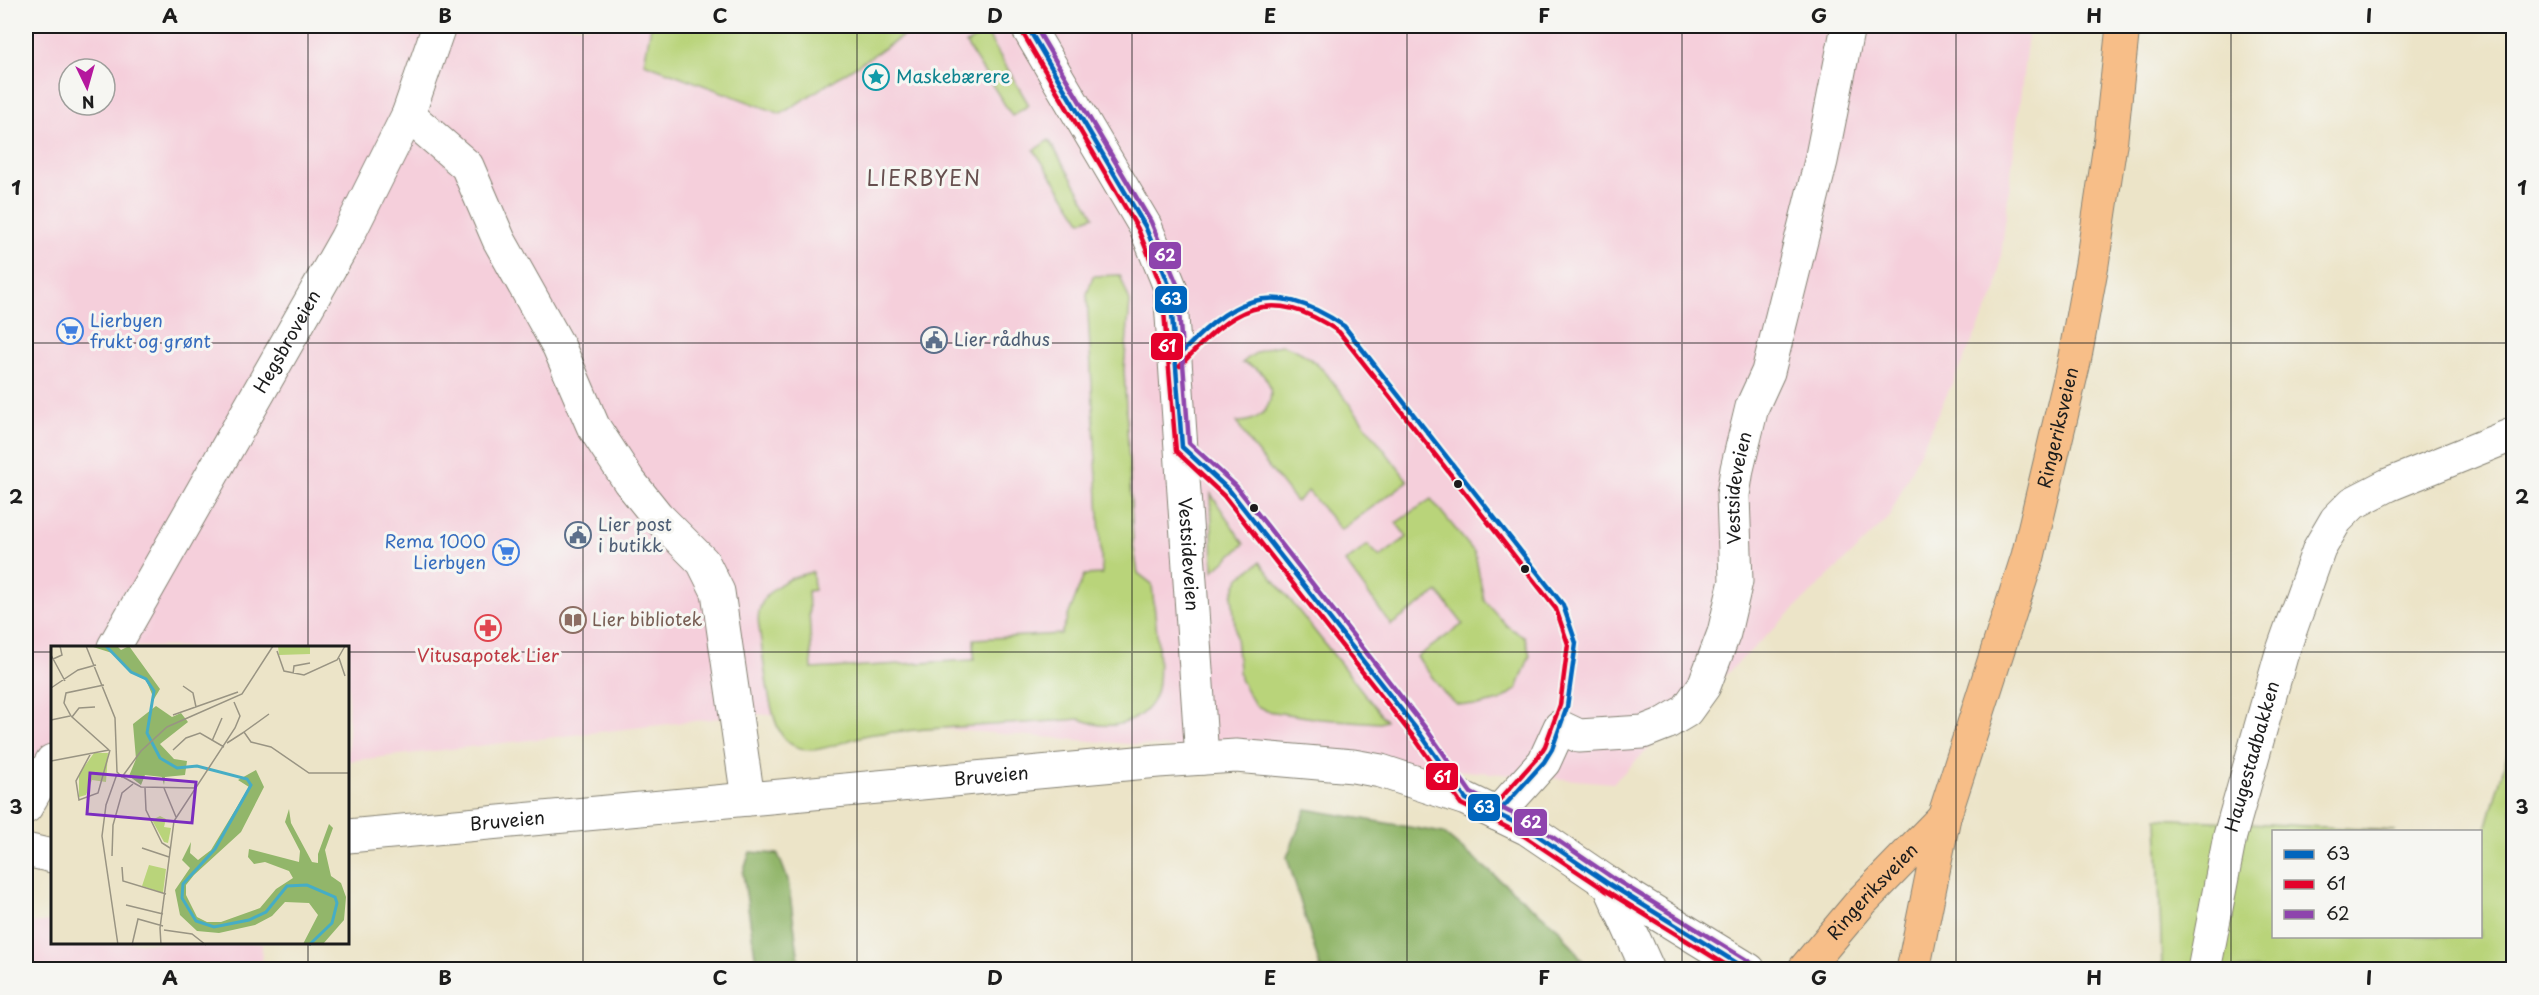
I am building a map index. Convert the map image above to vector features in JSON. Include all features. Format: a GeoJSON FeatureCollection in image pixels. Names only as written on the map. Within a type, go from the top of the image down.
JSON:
{"type":"FeatureCollection","features":[{"type":"Feature","properties":{"kind":"main road","name":"Ringeriksveien"},"geometry":{"type":"LineString","coordinates":[[1913,969],[1944,818],[2028,556],[2074,362],[2104,184],[2123,26]]}},
{"type":"Feature","properties":{"kind":"main road","name":"Ringeriksveien"},"geometry":{"type":"LineString","coordinates":[[1804,969],[1862,901],[1944,818]]}},
{"type":"Feature","properties":{"kind":"street","name":"Hegsbroveien"},"geometry":{"type":"LineString","coordinates":[[115,646],[346,239],[408,115],[439,26]]}},
{"type":"Feature","properties":{"kind":"street","name":"Vestsideveien"},"geometry":{"type":"LineString","coordinates":[[1027,26],[1145,226],[1170,287],[1202,759]]}},
{"type":"Feature","properties":{"kind":"street","name":"Vestsideveien"},"geometry":{"type":"LineString","coordinates":[[1497,814],[1544,762],[1560,727],[1579,736],[1643,732],[1666,723],[1686,711],[1704,686],[1724,633],[1736,581],[1733,495],[1737,469],[1752,407],[1768,372],[1819,172],[1848,26]]}},
{"type":"Feature","properties":{"kind":"street"},"geometry":{"type":"LineString","coordinates":[[408,115],[467,166],[499,240],[559,347],[593,426],[629,481],[657,516],[703,562],[710,574],[718,592],[748,799]]}},
{"type":"Feature","properties":{"kind":"street","name":"Haugestadbakken"},"geometry":{"type":"LineString","coordinates":[[2204,969],[2230,836],[2281,656],[2319,549],[2336,520],[2353,503],[2388,485],[2514,434]]}},
{"type":"Feature","properties":{"kind":"street","name":"Bruveien"},"geometry":{"type":"LineString","coordinates":[[350,836],[1112,765],[1236,756],[1306,760],[1382,771],[1466,799],[1528,829],[1609,884],[1749,969]]}},
{"type":"Feature","properties":{"kind":"street"},"geometry":{"type":"LineString","coordinates":[[26,807],[51,763]]}},
{"type":"Feature","properties":{"kind":"street"},"geometry":{"type":"LineString","coordinates":[[26,850],[51,856]]}},
{"type":"Feature","properties":{"kind":"street"},"geometry":{"type":"LineString","coordinates":[[1609,884],[1648,969]]}},
{"type":"Feature","properties":{"kind":"shaded area"},"geometry":{"type":"Polygon","coordinates":[[[26,26],[2029,26],[1997,289],[1888,519],[1613,783],[755,714],[350,761],[350,646],[51,646],[51,783],[26,784],[26,26]]]}},
{"type":"Feature","properties":{"kind":"shaded area"},"geometry":{"type":"Polygon","coordinates":[[[26,919],[31,923],[51,921],[51,944],[262,944],[261,969],[26,969],[26,919]]]}},
{"type":"Feature","properties":{"kind":"green space"},"geometry":{"type":"Polygon","coordinates":[[[651,26],[919,26],[781,114],[644,63],[651,26]]]}},
{"type":"Feature","properties":{"kind":"green space"},"geometry":{"type":"Polygon","coordinates":[[[986,32],[1029,105],[1012,116],[966,44],[986,32]]]}},
{"type":"Feature","properties":{"kind":"green space"},"geometry":{"type":"Polygon","coordinates":[[[1049,140],[1094,216],[1081,221],[1034,150],[1049,140]]]}},
{"type":"Feature","properties":{"kind":"green space"},"geometry":{"type":"Polygon","coordinates":[[[1120,275],[1130,302],[1124,369],[1133,542],[1138,573],[1152,584],[1158,641],[1158,685],[1151,704],[1137,717],[1111,725],[1098,725],[1080,719],[925,729],[874,734],[812,750],[790,743],[778,729],[770,701],[758,615],[766,596],[792,578],[813,572],[814,590],[808,591],[812,669],[974,660],[974,639],[1061,634],[1084,575],[1102,574],[1087,294],[1093,276],[1120,275]]]}},
{"type":"Feature","properties":{"kind":"green space"},"geometry":{"type":"Polygon","coordinates":[[[1282,345],[1306,356],[1326,373],[1408,481],[1341,530],[1308,491],[1296,502],[1249,442],[1237,422],[1251,420],[1262,414],[1271,396],[1264,376],[1255,368],[1242,363],[1260,351],[1282,345]]]}},
{"type":"Feature","properties":{"kind":"green space"},"geometry":{"type":"Polygon","coordinates":[[[1211,494],[1244,544],[1213,571],[1211,494]]]}},
{"type":"Feature","properties":{"kind":"green space"},"geometry":{"type":"Polygon","coordinates":[[[1431,499],[1475,553],[1484,600],[1507,626],[1525,638],[1530,655],[1517,689],[1500,701],[1477,706],[1456,704],[1444,693],[1417,657],[1463,624],[1438,592],[1391,625],[1345,562],[1368,545],[1380,557],[1407,537],[1396,523],[1431,499]]]}},
{"type":"Feature","properties":{"kind":"green space"},"geometry":{"type":"Polygon","coordinates":[[[1260,562],[1386,721],[1380,723],[1320,719],[1267,711],[1255,705],[1240,679],[1232,595],[1239,578],[1260,562]]]}},
{"type":"Feature","properties":{"kind":"green space"},"geometry":{"type":"Polygon","coordinates":[[[2513,735],[2513,969],[2162,969],[2157,818],[2377,830],[2272,830],[2272,938],[2482,938],[2482,836],[2484,836],[2513,735]]]}},
{"type":"Feature","properties":{"kind":"green space"},"geometry":{"type":"Polygon","coordinates":[[[1306,809],[1443,833],[1559,929],[1589,969],[1318,969],[1320,967],[1287,857],[1306,809]]]}},
{"type":"Feature","properties":{"kind":"green space"},"geometry":{"type":"Polygon","coordinates":[[[750,852],[778,854],[788,880],[800,969],[757,969],[743,873],[750,852]]]}},
{"type":"Feature","properties":{"kind":"transit line","name":"63"},"geometry":{"type":"LineString","coordinates":[[1027,26],[1145,226],[1170,287],[1182,447],[1230,491],[1421,735],[1466,799],[1528,829],[1609,884],[1748,970]]}},
{"type":"Feature","properties":{"kind":"transit line","name":"62"},"geometry":{"type":"LineString","coordinates":[[1035,26],[1151,222],[1177,284],[1189,443],[1236,486],[1427,730],[1471,793],[1532,823],[1613,878],[1753,964]]}},
{"type":"Feature","properties":{"kind":"transit line","name":"61"},"geometry":{"type":"LineString","coordinates":[[1021,30],[1138,229],[1162,288],[1176,451],[1224,496],[1415,739],[1461,804],[1524,836],[1605,890],[1734,970]]}},
{"type":"Feature","properties":{"kind":"transit line","name":"63"},"geometry":{"type":"LineString","coordinates":[[1174,361],[1214,323],[1252,301],[1272,299],[1294,301],[1317,310],[1344,326],[1563,605],[1576,643],[1567,707],[1552,749],[1544,762],[1497,814]]}},
{"type":"Feature","properties":{"kind":"transit line","name":"61"},"geometry":{"type":"LineString","coordinates":[[1180,366],[1217,330],[1234,317],[1252,309],[1271,306],[1292,309],[1314,317],[1339,332],[1556,609],[1568,644],[1560,705],[1545,746],[1538,757],[1491,809]]}},
{"type":"Feature","properties":{"kind":"place","name":"Maskebærere"},"geometry":{"type":"Point","coordinates":[876,77]}},
{"type":"Feature","properties":{"kind":"place","name":"Lierbyen frukt og grønt"},"geometry":{"type":"Point","coordinates":[70,331]}},
{"type":"Feature","properties":{"kind":"place","name":"Lier rådhus"},"geometry":{"type":"Point","coordinates":[934,340]}},
{"type":"Feature","properties":{"kind":"place","name":"Lier post i butikk"},"geometry":{"type":"Point","coordinates":[578,535]}},
{"type":"Feature","properties":{"kind":"place","name":"Rema 1000 Lierbyen"},"geometry":{"type":"Point","coordinates":[506,552]}},
{"type":"Feature","properties":{"kind":"place","name":"Lier bibliotek"},"geometry":{"type":"Point","coordinates":[573,620]}},
{"type":"Feature","properties":{"kind":"place","name":"Vitusapotek Lier"},"geometry":{"type":"Point","coordinates":[488,628]}},
{"type":"Feature","properties":{"kind":"district","name":"LIERBYEN"},"geometry":{"type":"Point","coordinates":[924,179]}}]}
